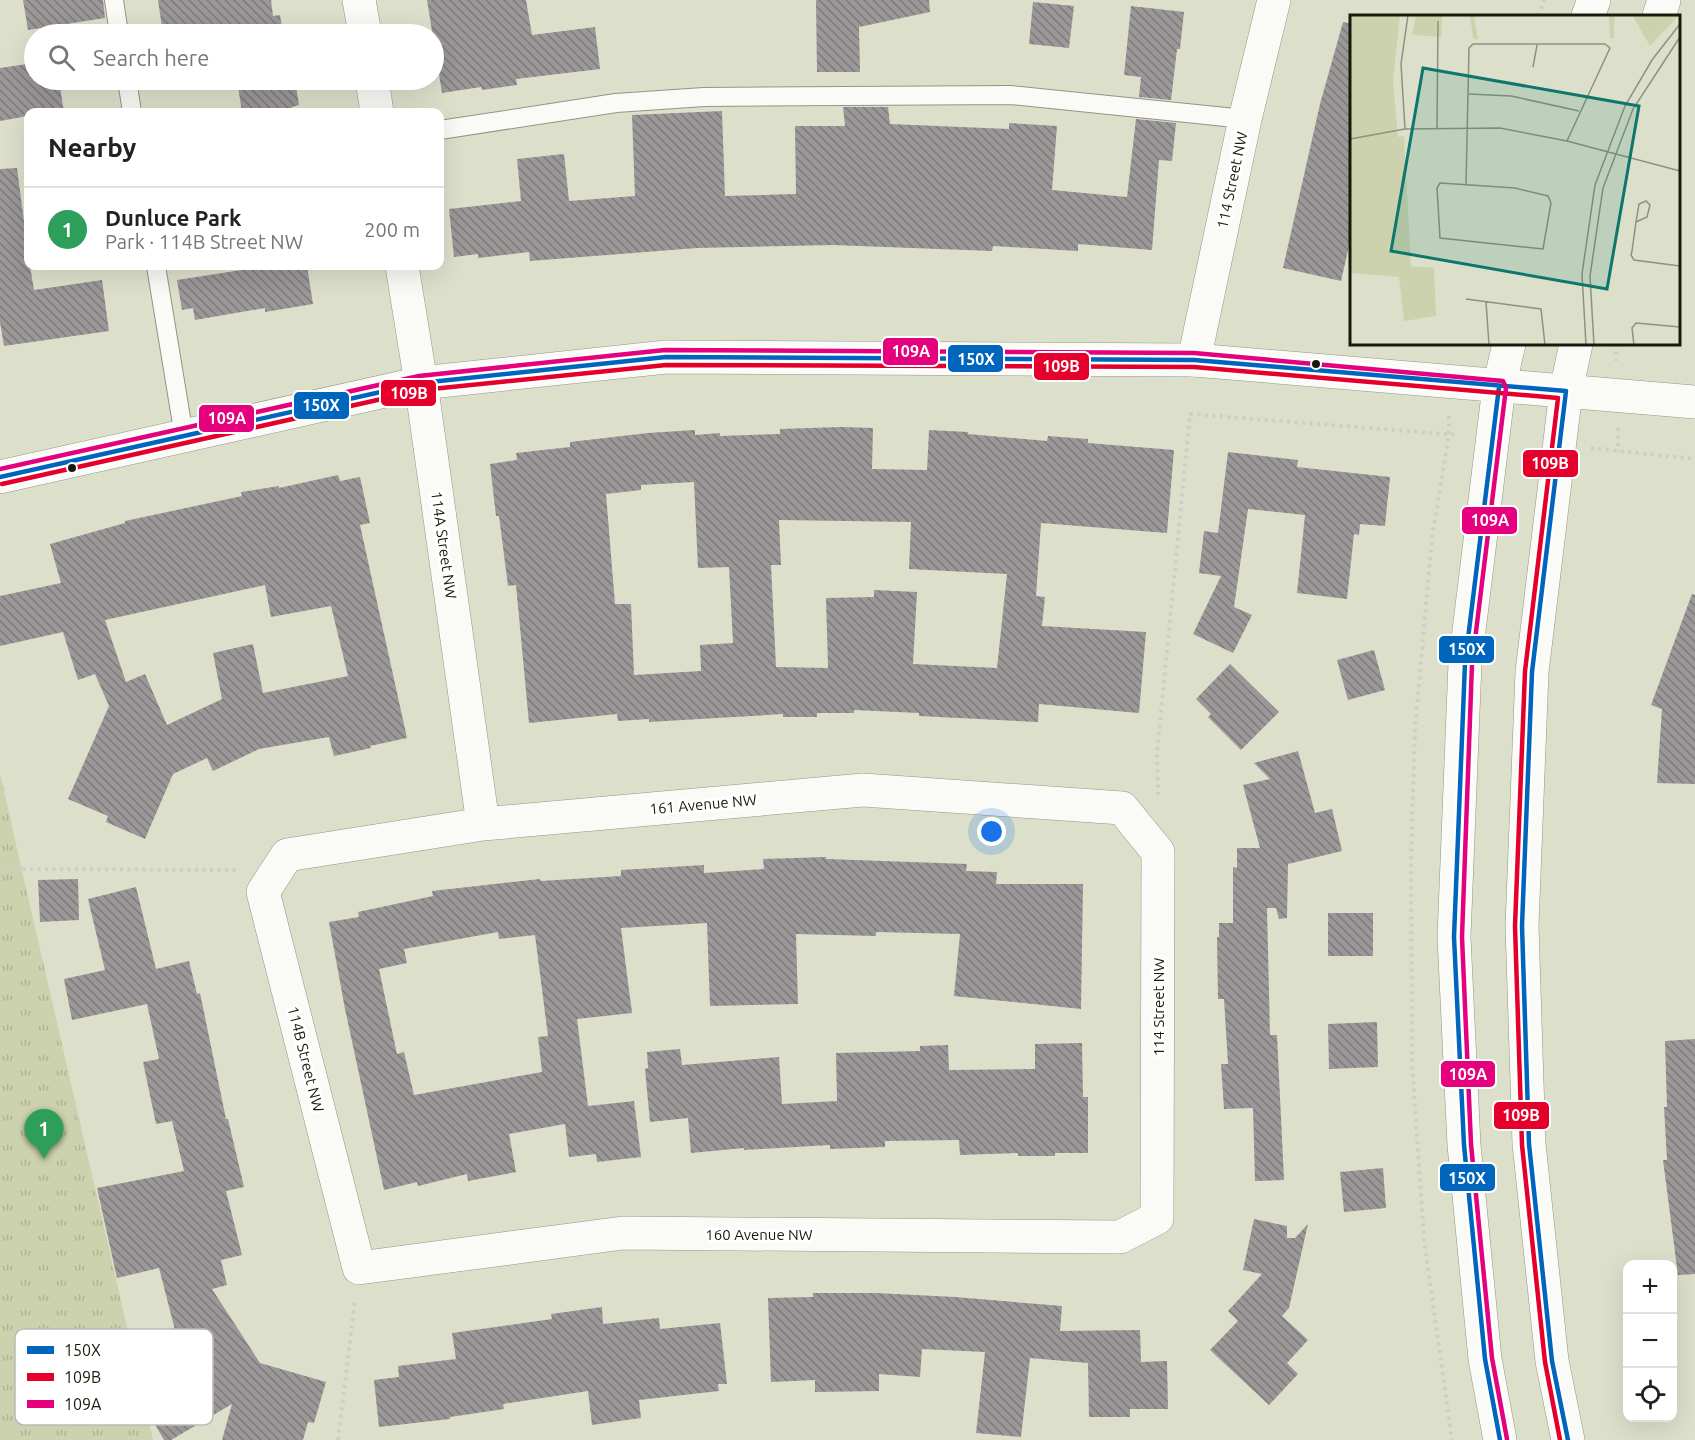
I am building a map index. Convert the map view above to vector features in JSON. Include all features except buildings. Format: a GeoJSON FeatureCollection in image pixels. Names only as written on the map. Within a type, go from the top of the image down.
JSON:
{"type":"FeatureCollection","features":[{"type":"Feature","properties":{"kind":"street"},"geometry":{"type":"LineString","coordinates":[[359,0],[363,24]]}},
{"type":"Feature","properties":{"kind":"street","name":"114 Street NW"},"geometry":{"type":"LineString","coordinates":[[1194,360],[1245,119],[1274,0]]}},
{"type":"Feature","properties":{"kind":"street"},"geometry":{"type":"LineString","coordinates":[[1588,15],[1594,0]]}},
{"type":"Feature","properties":{"kind":"street"},"geometry":{"type":"LineString","coordinates":[[1659,15],[1664,0]]}},
{"type":"Feature","properties":{"kind":"street"},"geometry":{"type":"LineString","coordinates":[[374,90],[376,108]]}},
{"type":"Feature","properties":{"kind":"street","name":"114A Street NW"},"geometry":{"type":"LineString","coordinates":[[403,270],[421,383],[483,824]]}},
{"type":"Feature","properties":{"kind":"street"},"geometry":{"type":"LineString","coordinates":[[1500,1440],[1485,1359],[1464,1145],[1454,937],[1465,663],[1515,388],[1509,345]]}},
{"type":"Feature","properties":{"kind":"street"},"geometry":{"type":"LineString","coordinates":[[1568,1440],[1552,1360],[1529,1144],[1522,926],[1532,672],[1566,391],[1576,345]]}},
{"type":"Feature","properties":{"kind":"street"},"geometry":{"type":"LineString","coordinates":[[0,477],[421,383],[666,357],[1194,360],[1695,402]]}},
{"type":"Feature","properties":{"kind":"street","name":"161 Avenue NW"},"geometry":{"type":"LineString","coordinates":[[282,863],[483,824],[863,790],[1122,808]]}},
{"type":"Feature","properties":{"kind":"street","name":"114 Street NW"},"geometry":{"type":"LineString","coordinates":[[1122,808],[1158,852],[1157,1218]]}},
{"type":"Feature","properties":{"kind":"street","name":"114B Street NW"},"geometry":{"type":"LineString","coordinates":[[282,863],[263,892],[359,1268]]}},
{"type":"Feature","properties":{"kind":"street","name":"160 Avenue NW"},"geometry":{"type":"LineString","coordinates":[[359,1268],[623,1233],[1120,1237],[1157,1218]]}},
{"type":"Feature","properties":{"kind":"lane"},"geometry":{"type":"LineString","coordinates":[[114,0],[118,24]]}},
{"type":"Feature","properties":{"kind":"lane"},"geometry":{"type":"LineString","coordinates":[[129,90],[131,108]]}},
{"type":"Feature","properties":{"kind":"lane"},"geometry":{"type":"LineString","coordinates":[[444,129],[616,103],[704,97],[1011,95],[1245,119]]}},
{"type":"Feature","properties":{"kind":"lane"},"geometry":{"type":"LineString","coordinates":[[157,270],[184,436]]}},
{"type":"Feature","properties":{"kind":"path"},"geometry":{"type":"LineString","coordinates":[[1539,15],[1544,0]]}},
{"type":"Feature","properties":{"kind":"path"},"geometry":{"type":"LineString","coordinates":[[1158,797],[1157,753],[1190,414],[1449,435]]}},
{"type":"Feature","properties":{"kind":"path"},"geometry":{"type":"LineString","coordinates":[[1618,452],[1695,459]]}},
{"type":"Feature","properties":{"kind":"path"},"geometry":{"type":"LineString","coordinates":[[0,869],[282,863]]}},
{"type":"Feature","properties":{"kind":"path"},"geometry":{"type":"LineString","coordinates":[[338,1440],[359,1268]]}},
{"type":"Feature","properties":{"kind":"green space"},"geometry":{"type":"Polygon","coordinates":[[[0,773],[127,1329],[15,1329],[15,1425],[150,1425],[153,1440],[0,1440],[0,773]]]}},
{"type":"Feature","properties":{"kind":"transit line","name":"109A"},"geometry":{"type":"LineString","coordinates":[[0,469],[419,376],[665,350],[1194,353],[1503,381],[1506,388],[1472,664],[1462,937],[1471,1144],[1492,1358],[1507,1439]]}},
{"type":"Feature","properties":{"kind":"transit line","name":"150X"},"geometry":{"type":"LineString","coordinates":[[0,477],[421,383],[666,357],[1194,360],[1566,391],[1532,672],[1522,926],[1529,1144],[1552,1361],[1568,1440]]}},
{"type":"Feature","properties":{"kind":"transit line","name":"109B"},"geometry":{"type":"LineString","coordinates":[[2,484],[422,390],[666,365],[1194,367],[1558,398],[1525,671],[1515,926],[1522,1145],[1545,1362],[1560,1440]]}},
{"type":"Feature","properties":{"kind":"transit line","name":"150X"},"geometry":{"type":"LineString","coordinates":[[1499,387],[1465,663],[1454,937],[1464,1145],[1485,1359],[1500,1440]]}},
{"type":"Feature","properties":{"kind":"place","name":"Dunluce Park"},"geometry":{"type":"Point","coordinates":[44,1159]}}]}
